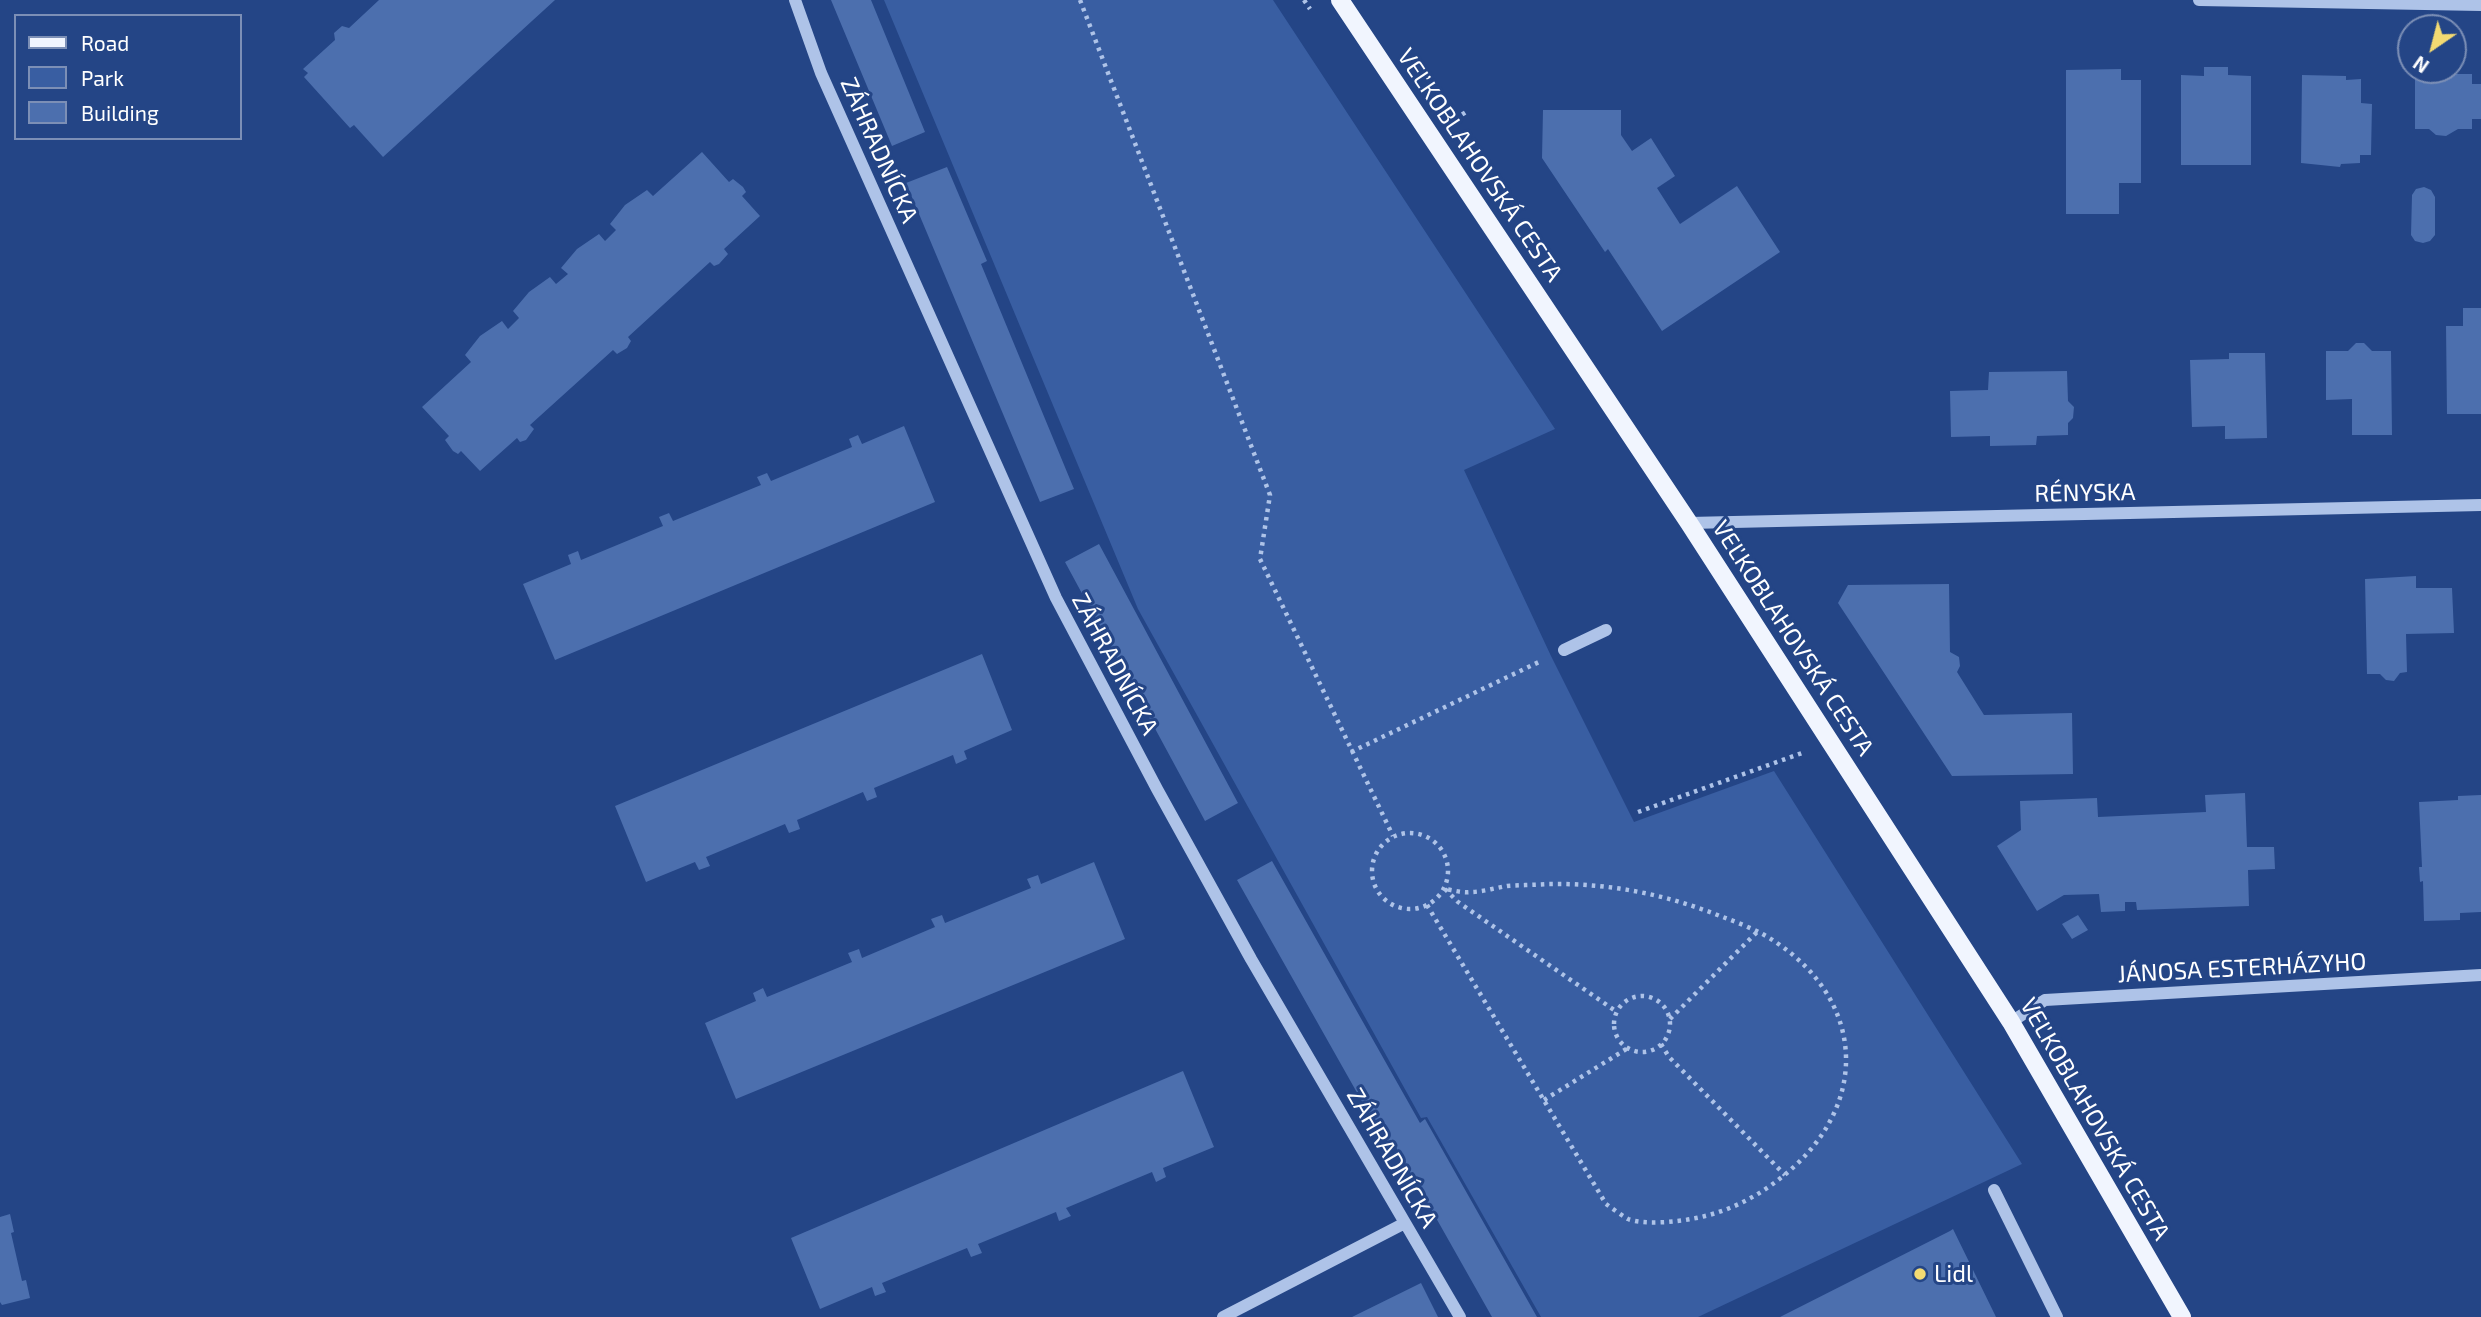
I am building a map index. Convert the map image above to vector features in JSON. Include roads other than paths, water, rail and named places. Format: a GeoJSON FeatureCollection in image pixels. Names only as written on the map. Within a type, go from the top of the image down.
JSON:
{"type":"FeatureCollection","features":[{"type":"Feature","properties":{"kind":"main road","name":"VEĽKOBLAHOVSKÁ CESTA"},"geometry":{"type":"LineString","coordinates":[[1340,0],[1689,523],[2011,1022],[2182,1317]]}},
{"type":"Feature","properties":{"kind":"street","name":"ZÁHRADNÍCKA"},"geometry":{"type":"LineString","coordinates":[[795,0],[821,73],[1056,598],[1251,959],[1460,1317]]}},
{"type":"Feature","properties":{"kind":"street"},"geometry":{"type":"LineString","coordinates":[[2199,0],[2481,5]]}},
{"type":"Feature","properties":{"kind":"street","name":"RÉNYSKA"},"geometry":{"type":"LineString","coordinates":[[1689,523],[2481,505]]}},
{"type":"Feature","properties":{"kind":"street"},"geometry":{"type":"LineString","coordinates":[[1564,650],[1606,630]]}},
{"type":"Feature","properties":{"kind":"street","name":"JÁNOSA ESTERHÁZYHO"},"geometry":{"type":"LineString","coordinates":[[2011,1022],[2045,1000],[2481,975]]}},
{"type":"Feature","properties":{"kind":"street"},"geometry":{"type":"LineString","coordinates":[[1994,1190],[2057,1317]]}},
{"type":"Feature","properties":{"kind":"street"},"geometry":{"type":"LineString","coordinates":[[1223,1317],[1405,1223]]}},
{"type":"Feature","properties":{"kind":"place","name":"Lidl"},"geometry":{"type":"Point","coordinates":[1920,1274]}}]}
